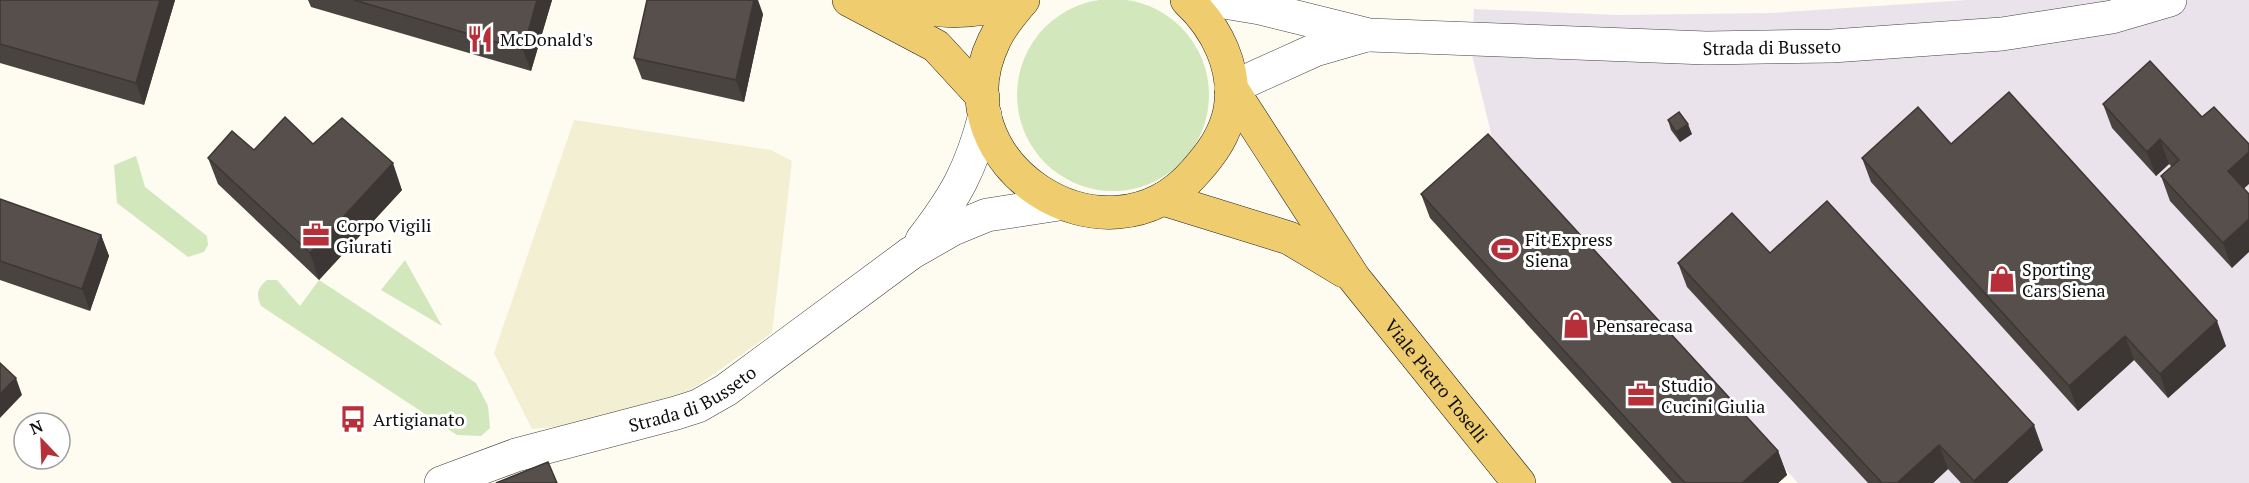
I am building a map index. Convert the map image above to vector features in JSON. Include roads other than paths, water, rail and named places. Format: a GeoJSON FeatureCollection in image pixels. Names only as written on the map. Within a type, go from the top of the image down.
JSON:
{"type":"FeatureCollection","features":[{"type":"Feature","properties":{"kind":"main road","name":"Viale Pietro Toselli"},"geometry":{"type":"LineString","coordinates":[[849,0],[936,46],[984,106]]}},
{"type":"Feature","properties":{"kind":"main road"},"geometry":{"type":"LineString","coordinates":[[876,0],[942,12],[987,9],[1016,0]]}},
{"type":"Feature","properties":{"kind":"main road","name":"Viale Pietro Toselli"},"geometry":{"type":"LineString","coordinates":[[1023,0],[1006,20],[993,42],[986,66],[984,106],[997,147],[1016,172],[1033,188],[1059,204],[1105,214],[1131,211],[1163,199],[1187,182],[1215,148],[1228,119],[1231,88],[1224,53],[1213,30],[1187,0]]}},
{"type":"Feature","properties":{"kind":"main road","name":"Viale Pietro Toselli"},"geometry":{"type":"LineString","coordinates":[[1231,88],[1354,278],[1519,483]]}},
{"type":"Feature","properties":{"kind":"main road","name":"Viale Pietro Toselli"},"geometry":{"type":"LineString","coordinates":[[1163,199],[1289,238],[1354,278]]}},
{"type":"Feature","properties":{"kind":"street","name":"Strada di Busseto"},"geometry":{"type":"LineString","coordinates":[[1212,0],[1260,8],[1369,35],[1696,47],[1832,46],[1951,39],[2040,30],[2132,12],[2170,0]]}},
{"type":"Feature","properties":{"kind":"street","name":"Strada di Busseto"},"geometry":{"type":"LineString","coordinates":[[1231,88],[1315,50],[1369,35]]}},
{"type":"Feature","properties":{"kind":"street","name":"Strada di Busseto"},"geometry":{"type":"LineString","coordinates":[[911,253],[959,188],[973,157],[984,106]]}},
{"type":"Feature","properties":{"kind":"street","name":"Strada di Busseto"},"geometry":{"type":"LineString","coordinates":[[450,478],[516,455],[698,406],[726,390],[911,253],[953,229],[987,215],[1059,204]]}},
{"type":"Feature","properties":{"kind":"place","name":"McDonald's"},"geometry":{"type":"Point","coordinates":[480,39]}},
{"type":"Feature","properties":{"kind":"place","name":"Corpo Vigili Giurati"},"geometry":{"type":"Point","coordinates":[316,235]}},
{"type":"Feature","properties":{"kind":"place","name":"Fit Express Siena"},"geometry":{"type":"Point","coordinates":[1505,249]}},
{"type":"Feature","properties":{"kind":"place","name":"Sporting Cars Siena"},"geometry":{"type":"Point","coordinates":[2002,279]}},
{"type":"Feature","properties":{"kind":"place","name":"Pensarecasa"},"geometry":{"type":"Point","coordinates":[1576,325]}},
{"type":"Feature","properties":{"kind":"place","name":"Studio Cucini Giulia"},"geometry":{"type":"Point","coordinates":[1641,395]}},
{"type":"Feature","properties":{"kind":"place","name":"Artigianato"},"geometry":{"type":"Point","coordinates":[353,419]}}]}
